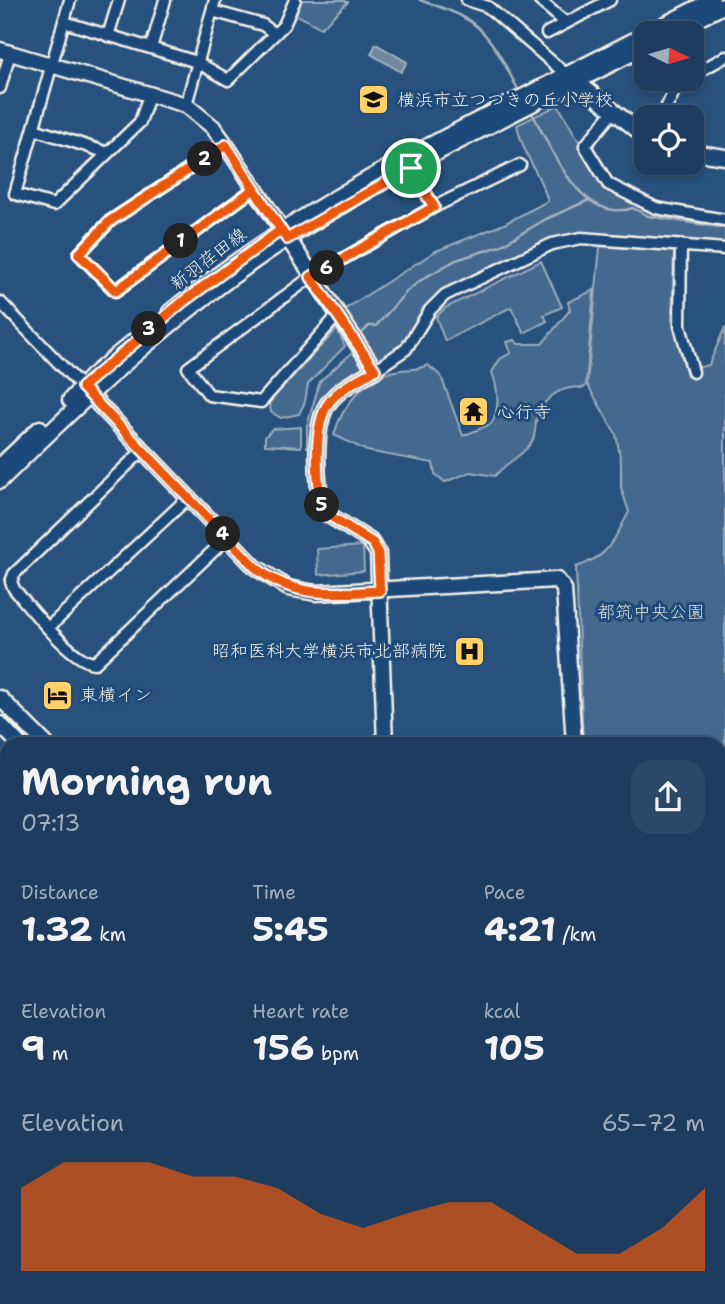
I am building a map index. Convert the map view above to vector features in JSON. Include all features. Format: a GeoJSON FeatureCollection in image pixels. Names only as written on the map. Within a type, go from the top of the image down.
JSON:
{"type":"FeatureCollection","features":[{"type":"Feature","properties":{"kind":"street"},"geometry":{"type":"LineString","coordinates":[[70,0],[15,194],[54,205],[140,122],[150,93]]}},
{"type":"Feature","properties":{"kind":"street"},"geometry":{"type":"LineString","coordinates":[[108,36],[119,0]]}},
{"type":"Feature","properties":{"kind":"street"},"geometry":{"type":"LineString","coordinates":[[151,48],[165,0]]}},
{"type":"Feature","properties":{"kind":"street"},"geometry":{"type":"LineString","coordinates":[[186,104],[215,0]]}},
{"type":"Feature","properties":{"kind":"street"},"geometry":{"type":"LineString","coordinates":[[64,22],[198,62],[228,80],[284,25],[295,0]]}},
{"type":"Feature","properties":{"kind":"street"},"geometry":{"type":"LineString","coordinates":[[467,0],[488,7],[612,113],[634,129]]}},
{"type":"Feature","properties":{"kind":"street"},"geometry":{"type":"LineString","coordinates":[[539,0],[566,23]]}},
{"type":"Feature","properties":{"kind":"street"},"geometry":{"type":"LineString","coordinates":[[547,33],[610,0]]}},
{"type":"Feature","properties":{"kind":"street"},"geometry":{"type":"LineString","coordinates":[[672,21],[712,0]]}},
{"type":"Feature","properties":{"kind":"street"},"geometry":{"type":"LineString","coordinates":[[694,21],[725,5]]}},
{"type":"Feature","properties":{"kind":"street"},"geometry":{"type":"LineString","coordinates":[[212,11],[263,25],[275,34]]}},
{"type":"Feature","properties":{"kind":"street"},"geometry":{"type":"LineString","coordinates":[[509,111],[634,42]]}},
{"type":"Feature","properties":{"kind":"street"},"geometry":{"type":"LineString","coordinates":[[572,78],[634,51]]}},
{"type":"Feature","properties":{"kind":"street"},"geometry":{"type":"LineString","coordinates":[[0,88],[5,52],[186,104],[213,127],[226,145],[375,370]]}},
{"type":"Feature","properties":{"kind":"street"},"geometry":{"type":"LineString","coordinates":[[704,69],[725,57]]}},
{"type":"Feature","properties":{"kind":"street","name":"新羽荏田線"},"geometry":{"type":"LineString","coordinates":[[284,234],[411,168],[509,111]]}},
{"type":"Feature","properties":{"kind":"street","name":"新羽荏田線"},"geometry":{"type":"LineString","coordinates":[[0,466],[85,391],[322,204],[509,111]]}},
{"type":"Feature","properties":{"kind":"street"},"geometry":{"type":"LineString","coordinates":[[612,113],[586,146],[608,184],[656,208],[725,219]]}},
{"type":"Feature","properties":{"kind":"street"},"geometry":{"type":"LineString","coordinates":[[34,129],[108,153]]}},
{"type":"Feature","properties":{"kind":"street"},"geometry":{"type":"LineString","coordinates":[[226,145],[110,221],[79,254],[116,291],[254,189]]}},
{"type":"Feature","properties":{"kind":"street"},"geometry":{"type":"LineString","coordinates":[[704,154],[725,157]]}},
{"type":"Feature","properties":{"kind":"street"},"geometry":{"type":"LineString","coordinates":[[337,316],[261,402],[209,395],[188,368],[311,277],[434,207],[520,165]]}},
{"type":"Feature","properties":{"kind":"street"},"geometry":{"type":"LineString","coordinates":[[411,168],[434,207]]}},
{"type":"Feature","properties":{"kind":"street"},"geometry":{"type":"LineString","coordinates":[[385,737],[378,553],[373,543],[324,512],[318,445],[322,415],[330,401],[406,349],[430,310],[445,295],[552,244],[581,237],[725,249]]}},
{"type":"Feature","properties":{"kind":"street"},"geometry":{"type":"LineString","coordinates":[[681,245],[680,326],[693,372]]}},
{"type":"Feature","properties":{"kind":"street"},"geometry":{"type":"LineString","coordinates":[[0,302],[262,573],[297,591],[380,591],[557,580],[564,589],[574,737]]}},
{"type":"Feature","properties":{"kind":"street","name":"新羽荏田線"},"geometry":{"type":"LineString","coordinates":[[0,481],[85,391]]}},
{"type":"Feature","properties":{"kind":"street"},"geometry":{"type":"LineString","coordinates":[[143,450],[14,574],[11,582],[14,589],[49,627],[81,659],[95,663],[227,538]]}},
{"type":"Feature","properties":{"kind":"street"},"geometry":{"type":"LineString","coordinates":[[49,627],[188,498]]}},
{"type":"Feature","properties":{"kind":"street"},"geometry":{"type":"LineString","coordinates":[[0,698],[39,737]]}},
{"type":"Feature","properties":{"kind":"street"},"geometry":{"type":"LineString","coordinates":[[0,724],[12,737]]}},
{"type":"Feature","properties":{"kind":"green space"},"geometry":{"type":"Polygon","coordinates":[[[300,0],[348,2],[321,28],[294,13],[300,0]]]}},
{"type":"Feature","properties":{"kind":"green space"},"geometry":{"type":"Polygon","coordinates":[[[558,105],[599,176],[649,211],[725,224],[725,247],[574,235],[546,243],[438,294],[423,310],[401,346],[377,361],[345,309],[436,251],[504,224],[548,201],[517,125],[558,105]]]}},
{"type":"Feature","properties":{"kind":"green space","name":"都筑中央公園"},"geometry":{"type":"Polygon","coordinates":[[[600,246],[674,251],[672,318],[687,370],[709,365],[725,327],[725,737],[583,737],[576,567],[596,558],[609,546],[629,512],[621,488],[621,462],[616,434],[587,384],[600,246]]]}},
{"type":"Feature","properties":{"kind":"green space"},"geometry":{"type":"Polygon","coordinates":[[[541,261],[562,307],[544,315],[547,321],[524,333],[511,307],[445,341],[436,317],[445,308],[541,261]]]}},
{"type":"Feature","properties":{"kind":"green space"},"geometry":{"type":"Polygon","coordinates":[[[594,290],[586,385],[584,388],[570,388],[558,392],[547,400],[537,416],[531,443],[495,476],[470,472],[445,482],[435,474],[433,463],[367,451],[334,435],[350,402],[367,384],[389,373],[428,365],[441,376],[463,436],[491,424],[498,398],[492,372],[500,359],[511,353],[507,342],[515,340],[518,344],[542,344],[570,310],[568,302],[594,290]]]}},
{"type":"Feature","properties":{"kind":"green space"},"geometry":{"type":"Polygon","coordinates":[[[337,329],[345,346],[308,384],[305,402],[299,414],[281,418],[271,412],[269,402],[337,329]]]}},
{"type":"Feature","properties":{"kind":"green space"},"geometry":{"type":"Polygon","coordinates":[[[353,352],[367,370],[337,387],[312,447],[307,447],[307,425],[320,381],[353,352]]]}},
{"type":"Feature","properties":{"kind":"green space"},"geometry":{"type":"Polygon","coordinates":[[[301,427],[301,447],[265,445],[265,437],[272,429],[301,427]]]}},
{"type":"Feature","properties":{"kind":"green space"},"geometry":{"type":"Polygon","coordinates":[[[363,546],[364,571],[318,575],[317,549],[363,546]]]}},
{"type":"Feature","properties":{"kind":"shaded area"},"geometry":{"type":"Polygon","coordinates":[[[376,44],[407,62],[401,72],[371,54],[376,44]]]}},
{"type":"Feature","properties":{"kind":"waterway"},"geometry":{"type":"LineString","coordinates":[[420,0],[456,14],[481,30],[496,50],[520,93]]}},
{"type":"Feature","properties":{"kind":"waterway"},"geometry":{"type":"LineString","coordinates":[[531,111],[570,179],[583,194],[598,205],[614,210],[633,208],[648,216],[725,228]]}},
{"type":"Feature","properties":{"kind":"waterway"},"geometry":{"type":"LineString","coordinates":[[359,336],[369,326],[376,326],[408,290],[424,278],[456,260],[500,246],[546,219],[589,200]]}},
{"type":"Feature","properties":{"kind":"place","name":"横浜市立つづきの丘小学校"},"geometry":{"type":"Point","coordinates":[374,100]}},
{"type":"Feature","properties":{"kind":"place","name":"心行寺"},"geometry":{"type":"Point","coordinates":[474,412]}},
{"type":"Feature","properties":{"kind":"place","name":"昭和医科大学横浜市北部病院"},"geometry":{"type":"Point","coordinates":[469,651]}},
{"type":"Feature","properties":{"kind":"place","name":"東横イン"},"geometry":{"type":"Point","coordinates":[57,695]}},
{"type":"Feature","properties":{"kind":"route"},"geometry":{"type":"LineString","coordinates":[[411,168],[287,239],[254,189],[116,291],[79,254],[110,221],[226,145],[254,189],[281,230],[184,301],[82,387],[255,567],[270,579],[297,591],[380,591],[378,553],[373,543],[331,519],[324,512],[318,445],[322,415],[330,401],[375,370],[311,277],[434,207],[411,168]]}}]}
